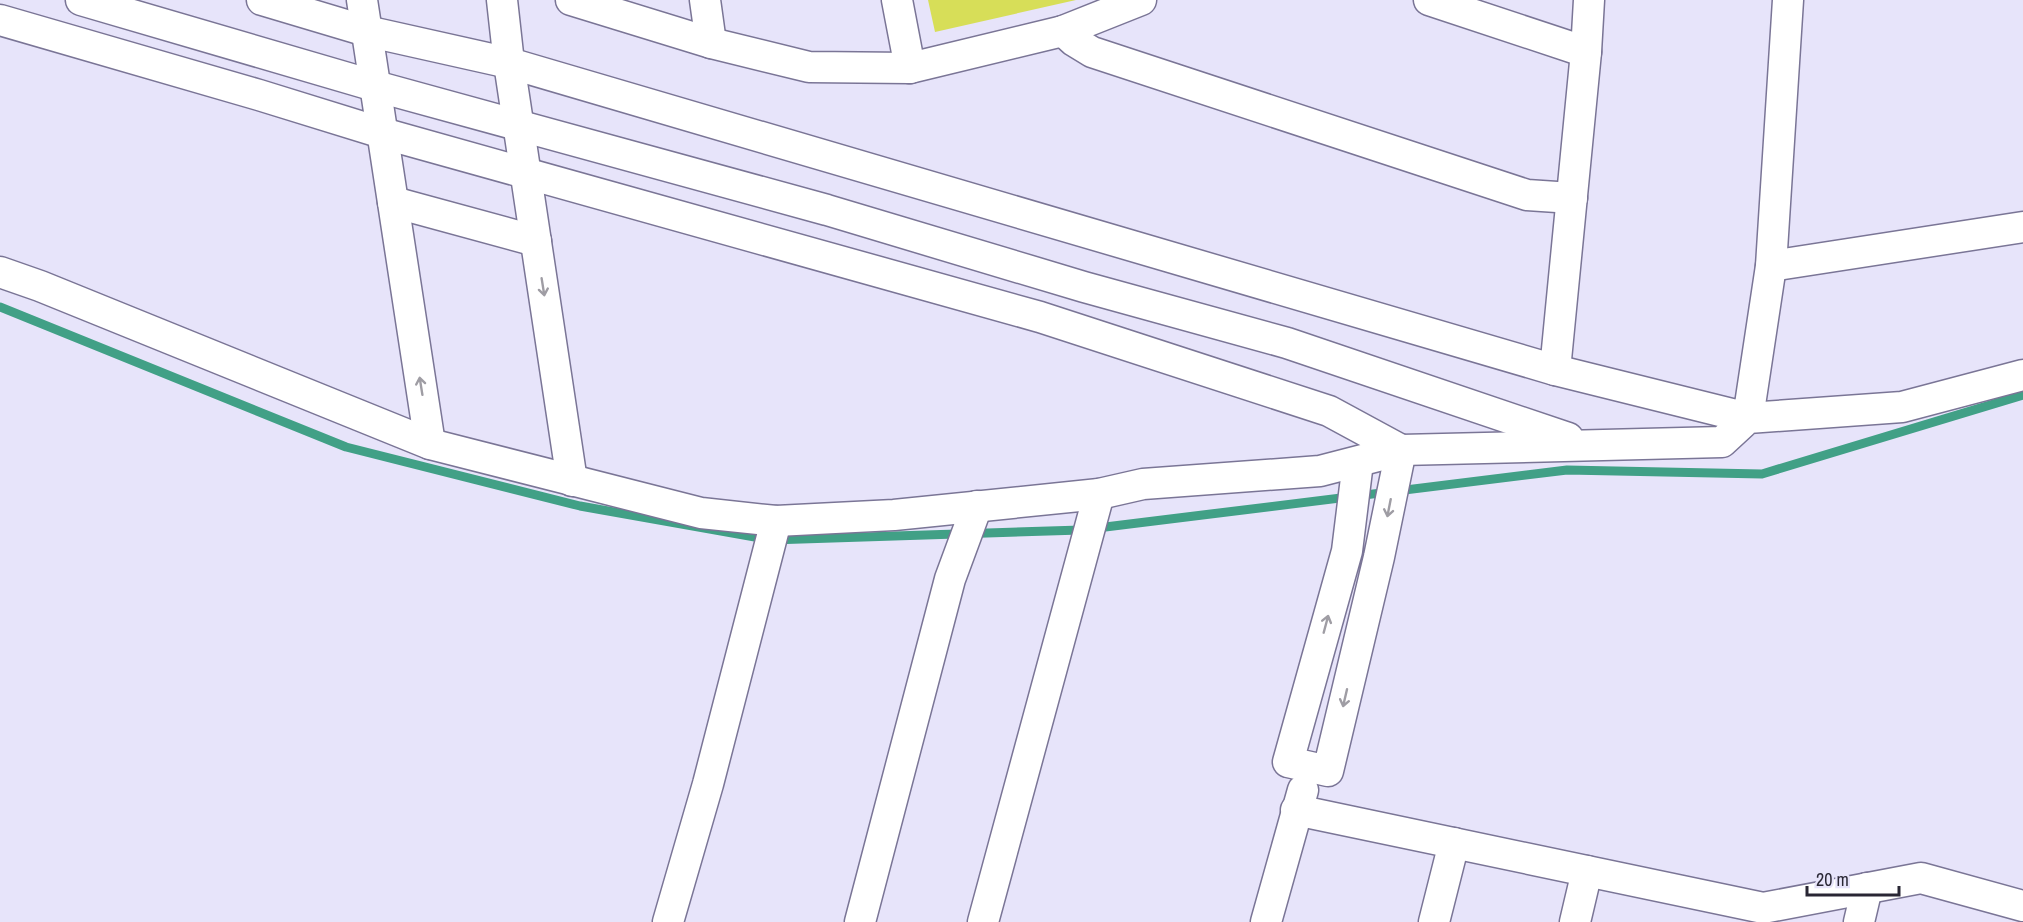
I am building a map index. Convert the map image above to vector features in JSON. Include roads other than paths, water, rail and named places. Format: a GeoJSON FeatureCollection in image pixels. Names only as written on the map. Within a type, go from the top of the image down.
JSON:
{"type":"FeatureCollection","features":[{"type":"Feature","properties":{"kind":"street"},"geometry":{"type":"LineString","coordinates":[[81,0],[375,86],[827,210],[1084,287],[1287,343],[1588,445]]}},
{"type":"Feature","properties":{"kind":"street"},"geometry":{"type":"LineString","coordinates":[[262,0],[366,31],[509,63],[1555,370],[1748,418],[1902,407],[2023,375]]}},
{"type":"Feature","properties":{"kind":"street"},"geometry":{"type":"LineString","coordinates":[[362,0],[430,444]]}},
{"type":"Feature","properties":{"kind":"street"},"geometry":{"type":"LineString","coordinates":[[502,0],[509,63],[572,481]]}},
{"type":"Feature","properties":{"kind":"street"},"geometry":{"type":"LineString","coordinates":[[571,0],[711,43],[809,67],[910,69],[1063,31],[1112,6],[1141,0]]}},
{"type":"Feature","properties":{"kind":"street"},"geometry":{"type":"LineString","coordinates":[[705,0],[711,43]]}},
{"type":"Feature","properties":{"kind":"street"},"geometry":{"type":"LineString","coordinates":[[897,0],[910,69]]}},
{"type":"Feature","properties":{"kind":"street"},"geometry":{"type":"LineString","coordinates":[[1429,0],[1586,52]]}},
{"type":"Feature","properties":{"kind":"street"},"geometry":{"type":"LineString","coordinates":[[1555,370],[1586,52],[1588,0]]}},
{"type":"Feature","properties":{"kind":"street"},"geometry":{"type":"LineString","coordinates":[[0,272],[40,285],[430,444],[701,513],[776,521],[894,515],[1099,494],[1143,484],[1320,471],[1401,450],[1722,442],[1748,418],[1771,266],[1788,0]]}},
{"type":"Feature","properties":{"kind":"street"},"geometry":{"type":"LineString","coordinates":[[0,20],[382,133],[1040,317],[1329,411],[1401,450]]}},
{"type":"Feature","properties":{"kind":"street"},"geometry":{"type":"LineString","coordinates":[[1063,31],[1092,52],[1527,195],[1572,198]]}},
{"type":"Feature","properties":{"kind":"street"},"geometry":{"type":"LineString","coordinates":[[393,202],[536,241]]}},
{"type":"Feature","properties":{"kind":"street"},"geometry":{"type":"LineString","coordinates":[[1771,266],[2023,227]]}},
{"type":"Feature","properties":{"kind":"street"},"geometry":{"type":"LineString","coordinates":[[1266,922],[1309,767],[1379,556],[1401,450]]}},
{"type":"Feature","properties":{"kind":"street"},"geometry":{"type":"LineString","coordinates":[[1309,767],[1347,551],[1358,462]]}},
{"type":"Feature","properties":{"kind":"street"},"geometry":{"type":"LineString","coordinates":[[983,922],[1099,494]]}},
{"type":"Feature","properties":{"kind":"street"},"geometry":{"type":"LineString","coordinates":[[860,922],[950,579],[976,506]]}},
{"type":"Feature","properties":{"kind":"street"},"geometry":{"type":"LineString","coordinates":[[668,922],[708,784],[776,521]]}},
{"type":"Feature","properties":{"kind":"street"},"geometry":{"type":"LineString","coordinates":[[1296,810],[1587,871],[1726,911],[1763,908],[1921,878],[2014,910]]}},
{"type":"Feature","properties":{"kind":"street"},"geometry":{"type":"LineString","coordinates":[[1434,922],[1454,843]]}},
{"type":"Feature","properties":{"kind":"street"},"geometry":{"type":"LineString","coordinates":[[1575,922],[1587,871]]}},
{"type":"Feature","properties":{"kind":"street"},"geometry":{"type":"LineString","coordinates":[[1859,922],[1867,888]]}},
{"type":"Feature","properties":{"kind":"waterway"},"geometry":{"type":"LineString","coordinates":[[0,307],[346,447],[580,506],[771,540],[1081,530],[1567,470],[1762,474],[2023,395]]}}]}
